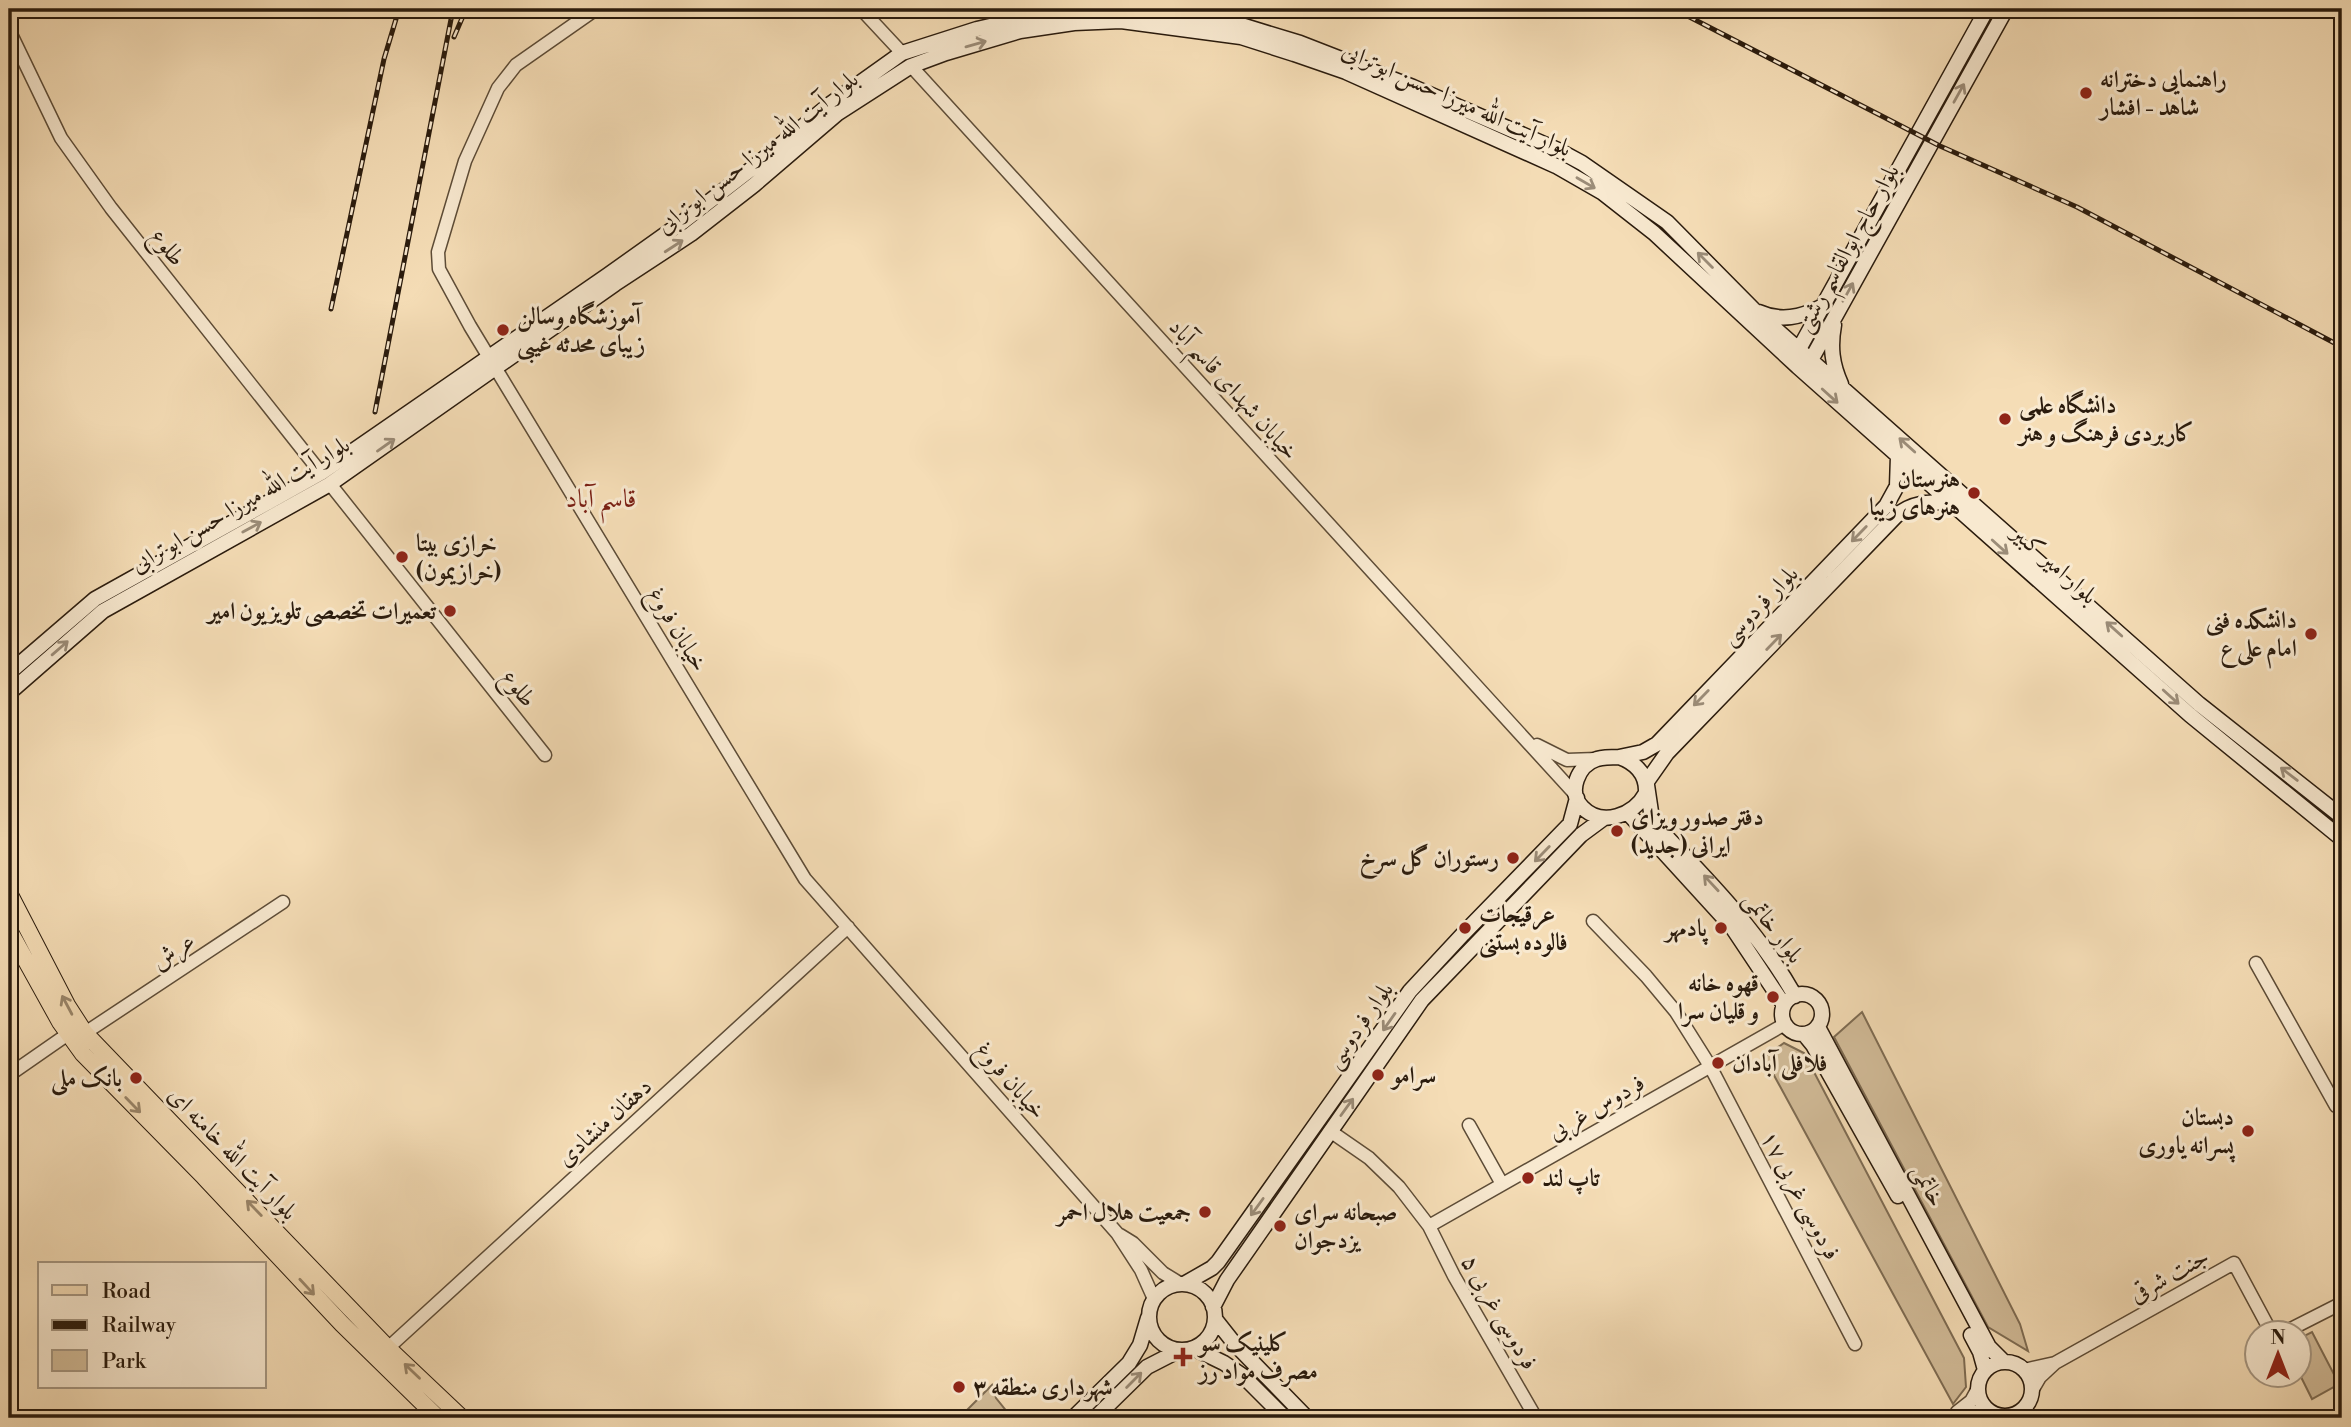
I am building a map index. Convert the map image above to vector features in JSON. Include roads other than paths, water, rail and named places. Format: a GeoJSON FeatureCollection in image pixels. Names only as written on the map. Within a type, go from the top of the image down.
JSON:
{"type":"FeatureCollection","features":[{"type":"Feature","properties":{"kind":"main road","name":"بلوار آیت الله میرزا حسن ابوترابی"},"geometry":{"type":"LineString","coordinates":[[9,673],[95,599],[114,596],[326,478],[492,362],[684,221],[829,105],[902,53],[977,29],[1016,20],[1104,9]]}},
{"type":"Feature","properties":{"kind":"main road","name":"بلوار آیت الله میرزا حسن ابوترابی"},"geometry":{"type":"LineString","coordinates":[[1121,9],[1241,25],[1280,36],[1413,88],[1558,150],[1591,169],[1667,222],[1748,313]]}},
{"type":"Feature","properties":{"kind":"main road","name":"بلوار حاج ابوالقاسم رشتی"},"geometry":{"type":"LineString","coordinates":[[1804,364],[1799,349],[1987,9]]}},
{"type":"Feature","properties":{"kind":"main road","name":"بلوار حاج ابوالقاسم رشتی"},"geometry":{"type":"LineString","coordinates":[[1804,364],[1835,317],[2006,9]]}},
{"type":"Feature","properties":{"kind":"main road","name":"بلوار آیت الله میرزا حسن ابوترابی"},"geometry":{"type":"LineString","coordinates":[[492,362],[691,234],[754,185],[838,113],[911,66],[946,52],[1020,31],[1094,21],[1144,23],[1241,37],[1346,72],[1556,166],[1604,193],[1748,313]]}},
{"type":"Feature","properties":{"kind":"main road"},"geometry":{"type":"LineString","coordinates":[[902,53],[911,66]]}},
{"type":"Feature","properties":{"kind":"main road"},"geometry":{"type":"LineString","coordinates":[[1748,313],[1787,318],[1805,315],[1821,307]]}},
{"type":"Feature","properties":{"kind":"main road"},"geometry":{"type":"LineString","coordinates":[[1748,313],[1799,349]]}},
{"type":"Feature","properties":{"kind":"main road","name":"بلوار امیر کبیر"},"geometry":{"type":"LineString","coordinates":[[1748,313],[1950,502],[2342,817]]}},
{"type":"Feature","properties":{"kind":"main road"},"geometry":{"type":"LineString","coordinates":[[1835,317],[1831,341],[1833,366],[1843,388]]}},
{"type":"Feature","properties":{"kind":"main road","name":"بلوار امیر کبیر"},"geometry":{"type":"LineString","coordinates":[[1804,364],[1843,388],[2085,612],[2190,715],[2342,839]]}},
{"type":"Feature","properties":{"kind":"main road","name":"بلوار فردوسی"},"geometry":{"type":"LineString","coordinates":[[1619,757],[1643,752],[1657,744],[1886,506],[1897,486],[1898,456]]}},
{"type":"Feature","properties":{"kind":"main road","name":"بلوار فردوسی"},"geometry":{"type":"LineString","coordinates":[[1646,784],[1667,753],[1896,516],[1915,504],[1950,502]]}},
{"type":"Feature","properties":{"kind":"main road","name":"بلوار آیت الله میرزا حسن ابوترابی"},"geometry":{"type":"LineString","coordinates":[[9,692],[103,611],[114,596]]}},
{"type":"Feature","properties":{"kind":"main road"},"geometry":{"type":"LineString","coordinates":[[1619,757],[1639,768],[1646,784],[1643,799],[1628,813],[1604,818],[1592,814],[1581,807],[1576,796],[1575,785],[1579,774],[1586,765],[1596,759],[1619,757]]}},
{"type":"Feature","properties":{"kind":"main road","name":"بلوار خاتمی"},"geometry":{"type":"LineString","coordinates":[[1646,784],[1651,812],[1658,829],[1743,919],[1777,964],[1790,1000]]}},
{"type":"Feature","properties":{"kind":"main road","name":"بلوار فردوسی"},"geometry":{"type":"LineString","coordinates":[[1183,1284],[1218,1262],[1410,991],[1570,824],[1576,796]]}},
{"type":"Feature","properties":{"kind":"main road","name":"بلوار خاتمی"},"geometry":{"type":"LineString","coordinates":[[1628,813],[1727,921],[1762,969],[1790,1000]]}},
{"type":"Feature","properties":{"kind":"main road","name":"بلوار فردوسی"},"geometry":{"type":"LineString","coordinates":[[1214,1313],[1232,1274],[1422,1000],[1581,835],[1604,818]]}},
{"type":"Feature","properties":{"kind":"main road","name":"بلوار آیت الله خامنه ای"},"geometry":{"type":"LineString","coordinates":[[9,893],[67,1005],[83,1054],[204,1177],[342,1324],[438,1418]]}},
{"type":"Feature","properties":{"kind":"main road","name":"بلوار آیت الله خامنه ای"},"geometry":{"type":"LineString","coordinates":[[9,930],[76,1033],[388,1348],[462,1418]]}},
{"type":"Feature","properties":{"kind":"main road"},"geometry":{"type":"LineString","coordinates":[[1808,995],[1820,1004],[1821,1020],[1818,1027],[1804,1034],[1790,1030],[1782,1016],[1790,1000],[1808,995]]}},
{"type":"Feature","properties":{"kind":"main road","name":"خاتمی"},"geometry":{"type":"LineString","coordinates":[[1818,1027],[1989,1347],[2004,1362]]}},
{"type":"Feature","properties":{"kind":"main road","name":"خاتمی"},"geometry":{"type":"LineString","coordinates":[[1804,1034],[1813,1045],[1884,1169],[1980,1352],[1985,1370]]}},
{"type":"Feature","properties":{"kind":"main road"},"geometry":{"type":"LineString","coordinates":[[1218,1262],[1221,1272],[1232,1274]]}},
{"type":"Feature","properties":{"kind":"main road"},"geometry":{"type":"LineString","coordinates":[[1073,1418],[1129,1363],[1140,1345],[1151,1306],[1171,1286],[1183,1284],[1197,1288],[1207,1296],[1214,1313],[1234,1343],[1307,1418]]}},
{"type":"Feature","properties":{"kind":"main road"},"geometry":{"type":"LineString","coordinates":[[1151,1306],[1150,1327],[1157,1339],[1167,1347],[1187,1349],[1224,1363],[1243,1376],[1285,1418]]}},
{"type":"Feature","properties":{"kind":"main road"},"geometry":{"type":"LineString","coordinates":[[1095,1418],[1147,1367],[1204,1342],[1212,1332],[1214,1313]]}},
{"type":"Feature","properties":{"kind":"main road"},"geometry":{"type":"LineString","coordinates":[[1224,1363],[1224,1350],[1234,1343]]}},
{"type":"Feature","properties":{"kind":"main road"},"geometry":{"type":"LineString","coordinates":[[1140,1345],[1150,1351],[1155,1362]]}},
{"type":"Feature","properties":{"kind":"main road"},"geometry":{"type":"LineString","coordinates":[[2032,1394],[2021,1412],[2003,1417],[1982,1405],[1977,1390],[1985,1370],[1991,1366],[2004,1362],[2018,1365],[2029,1375],[2032,1394],[2032,1418]]}},
{"type":"Feature","properties":{"kind":"street","name":"خیابان فروغ"},"geometry":{"type":"LineString","coordinates":[[596,9],[516,65],[505,77],[477,133],[457,184],[438,252],[439,269],[492,362],[805,879],[1116,1233],[1141,1270],[1151,1306]]}},
{"type":"Feature","properties":{"kind":"street"},"geometry":{"type":"LineString","coordinates":[[861,9],[902,53]]}},
{"type":"Feature","properties":{"kind":"street","name":"طلوع"},"geometry":{"type":"LineString","coordinates":[[9,30],[61,138],[111,208],[545,755]]}},
{"type":"Feature","properties":{"kind":"street","name":"خیابان شهدای قاسم آباد"},"geometry":{"type":"LineString","coordinates":[[911,66],[1576,796]]}},
{"type":"Feature","properties":{"kind":"street"},"geometry":{"type":"LineString","coordinates":[[1527,740],[1567,760],[1596,759]]}},
{"type":"Feature","properties":{"kind":"street","name":"عرش"},"geometry":{"type":"LineString","coordinates":[[9,1075],[283,902]]}},
{"type":"Feature","properties":{"kind":"street","name":"فردوسی غربی ۱۷"},"geometry":{"type":"LineString","coordinates":[[1593,921],[1676,1012],[1710,1066],[1855,1344]]}},
{"type":"Feature","properties":{"kind":"street","name":"دهقان منشادی"},"geometry":{"type":"LineString","coordinates":[[388,1348],[848,927]]}},
{"type":"Feature","properties":{"kind":"street"},"geometry":{"type":"LineString","coordinates":[[2256,963],[2339,1104]]}},
{"type":"Feature","properties":{"kind":"street","name":"فردوس غربی"},"geometry":{"type":"LineString","coordinates":[[1429,1226],[1785,1024]]}},
{"type":"Feature","properties":{"kind":"street"},"geometry":{"type":"LineString","coordinates":[[1469,1125],[1502,1184]]}},
{"type":"Feature","properties":{"kind":"street","name":"فردوسی غربی ۵"},"geometry":{"type":"LineString","coordinates":[[1330,1130],[1369,1158],[1399,1187],[1429,1226],[1454,1276],[1536,1418]]}},
{"type":"Feature","properties":{"kind":"street","name":"خیابان فروغ"},"geometry":{"type":"LineString","coordinates":[[1116,1233],[1133,1243],[1163,1273],[1183,1284]]}},
{"type":"Feature","properties":{"kind":"street","name":"جنت شرقی"},"geometry":{"type":"LineString","coordinates":[[2055,1363],[2234,1263],[2264,1318]]}},
{"type":"Feature","properties":{"kind":"street"},"geometry":{"type":"LineString","coordinates":[[2312,1318],[2342,1303]]}},
{"type":"Feature","properties":{"kind":"street"},"geometry":{"type":"LineString","coordinates":[[2024,1370],[2055,1363]]}},
{"type":"Feature","properties":{"kind":"street"},"geometry":{"type":"LineString","coordinates":[[2032,1394],[2040,1377],[2055,1363]]}},
{"type":"Feature","properties":{"kind":"street"},"geometry":{"type":"LineString","coordinates":[[1952,1415],[1964,1409],[1977,1390]]}},
{"type":"Feature","properties":{"kind":"street"},"geometry":{"type":"LineString","coordinates":[[1952,1415],[1974,1410],[2003,1417]]}},
{"type":"Feature","properties":{"kind":"railway"},"geometry":{"type":"LineString","coordinates":[[331,309],[384,59],[399,9]]}},
{"type":"Feature","properties":{"kind":"railway"},"geometry":{"type":"LineString","coordinates":[[375,412],[453,9]]}},
{"type":"Feature","properties":{"kind":"railway"},"geometry":{"type":"LineString","coordinates":[[454,37],[466,9]]}},
{"type":"Feature","properties":{"kind":"railway"},"geometry":{"type":"LineString","coordinates":[[1674,9],[1940,146],[2077,207],[2342,347]]}},
{"type":"Feature","properties":{"kind":"railway"},"geometry":{"type":"LineString","coordinates":[[1833,9],[1843,14]]}},
{"type":"Feature","properties":{"kind":"place","name":"راهنمایی دخترانه شاهد - افشار"},"geometry":{"type":"Point","coordinates":[2086,93]}},
{"type":"Feature","properties":{"kind":"place","name":"آموزشگاه وسالن زیبای محدثه غیبی"},"geometry":{"type":"Point","coordinates":[503,330]}},
{"type":"Feature","properties":{"kind":"place","name":"دانشگاه علمی کاربردی فرهنگ و هنر"},"geometry":{"type":"Point","coordinates":[2005,419]}},
{"type":"Feature","properties":{"kind":"place","name":"هنرستان هنرهای زیبا"},"geometry":{"type":"Point","coordinates":[1974,493]}},
{"type":"Feature","properties":{"kind":"place","name":"خرازی بیتا (خرازیمون)"},"geometry":{"type":"Point","coordinates":[402,557]}},
{"type":"Feature","properties":{"kind":"place","name":"تعمیرات تخصصی تلویزیون امیر"},"geometry":{"type":"Point","coordinates":[450,611]}},
{"type":"Feature","properties":{"kind":"place","name":"دانشکده فنی امام علی ع"},"geometry":{"type":"Point","coordinates":[2311,634]}},
{"type":"Feature","properties":{"kind":"place","name":"دفتر صدور ویزای ایرانی (جدید)"},"geometry":{"type":"Point","coordinates":[1617,831]}},
{"type":"Feature","properties":{"kind":"place","name":"رستوران گل سرخ"},"geometry":{"type":"Point","coordinates":[1513,858]}},
{"type":"Feature","properties":{"kind":"place","name":"عرقیجات فالوده بستنی"},"geometry":{"type":"Point","coordinates":[1465,928]}},
{"type":"Feature","properties":{"kind":"place","name":"پادمهر"},"geometry":{"type":"Point","coordinates":[1721,928]}},
{"type":"Feature","properties":{"kind":"place","name":"قهوه خانه و قلیان سرا"},"geometry":{"type":"Point","coordinates":[1773,997]}},
{"type":"Feature","properties":{"kind":"place","name":"فلافلی آبادان"},"geometry":{"type":"Point","coordinates":[1718,1063]}},
{"type":"Feature","properties":{"kind":"place","name":"سرامو"},"geometry":{"type":"Point","coordinates":[1378,1075]}},
{"type":"Feature","properties":{"kind":"place","name":"بانک ملی"},"geometry":{"type":"Point","coordinates":[136,1078]}},
{"type":"Feature","properties":{"kind":"place","name":"دبستان پسرانه یاوری"},"geometry":{"type":"Point","coordinates":[2248,1131]}},
{"type":"Feature","properties":{"kind":"place","name":"تاپ لند"},"geometry":{"type":"Point","coordinates":[1528,1178]}},
{"type":"Feature","properties":{"kind":"place","name":"جمعیت هلال احمر"},"geometry":{"type":"Point","coordinates":[1205,1212]}},
{"type":"Feature","properties":{"kind":"place","name":"صبحانه سرای یزدجوان"},"geometry":{"type":"Point","coordinates":[1280,1226]}},
{"type":"Feature","properties":{"kind":"place","name":"کلینیک سو مصرف مواد رز"},"geometry":{"type":"Point","coordinates":[1183,1357]}},
{"type":"Feature","properties":{"kind":"place","name":"شهرداری منطقه ۳"},"geometry":{"type":"Point","coordinates":[959,1387]}},
{"type":"Feature","properties":{"kind":"district","name":"قاسم آباد"},"geometry":{"type":"Point","coordinates":[601,498]}}]}
